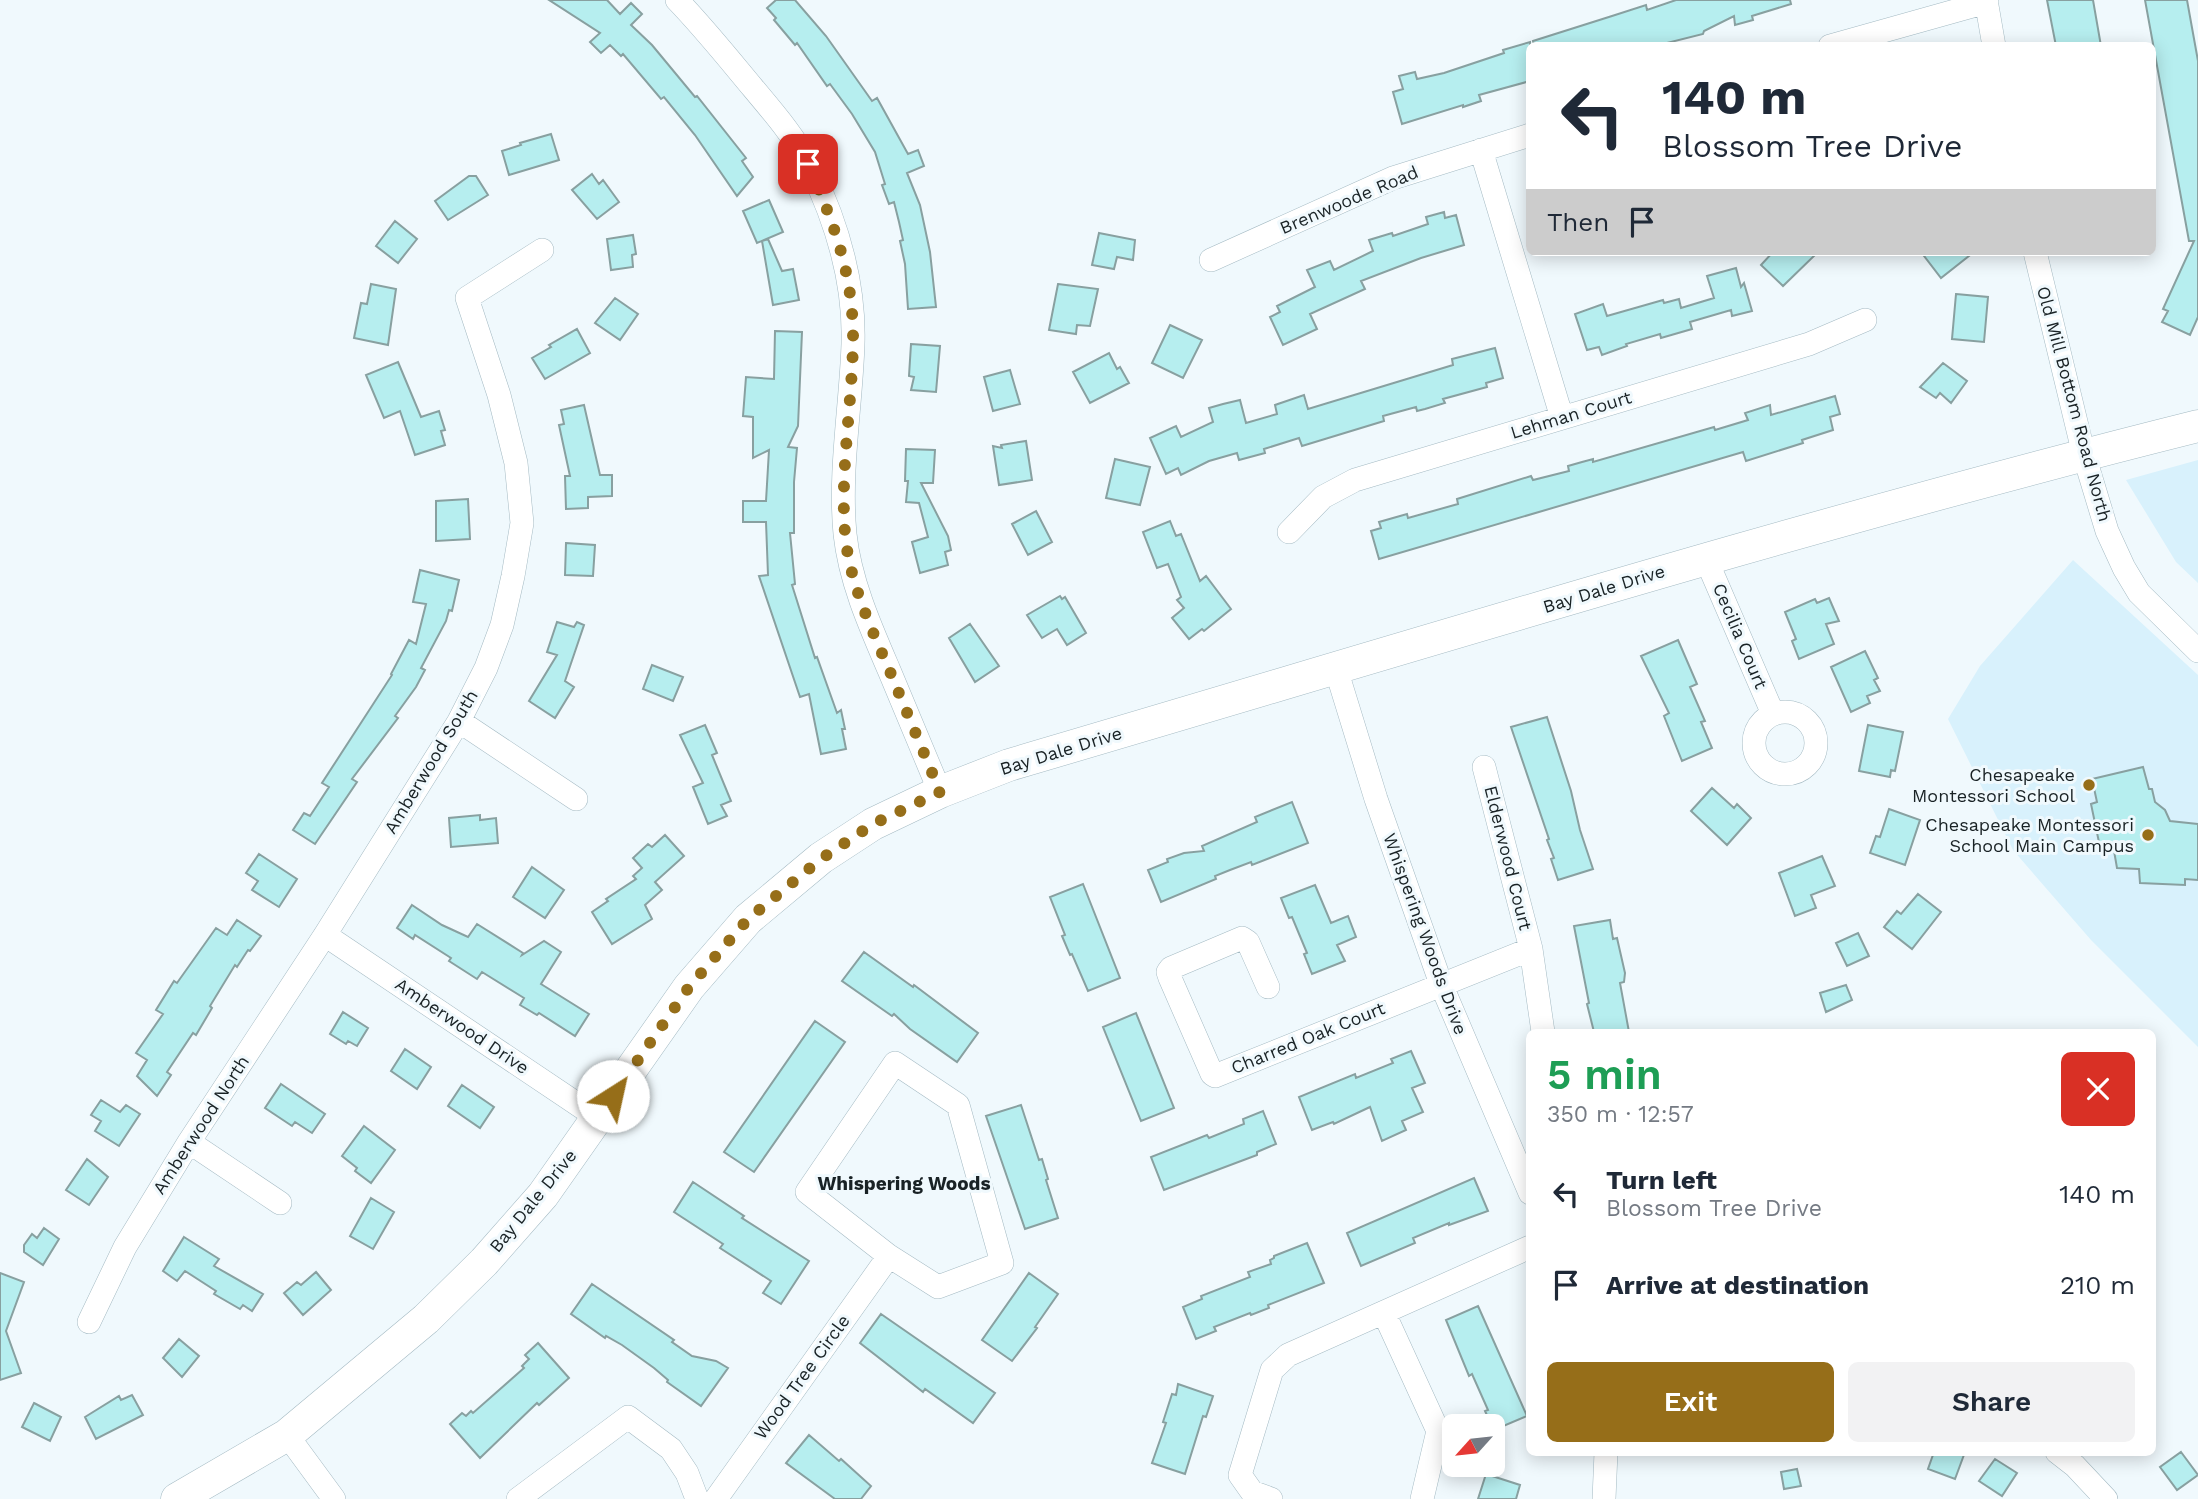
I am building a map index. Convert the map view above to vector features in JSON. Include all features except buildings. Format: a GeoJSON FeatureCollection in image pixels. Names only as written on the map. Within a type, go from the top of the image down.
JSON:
{"type":"FeatureCollection","features":[{"type":"Feature","properties":{"kind":"street"},"geometry":{"type":"LineString","coordinates":[[677,0],[780,121],[808,164],[830,214],[844,257],[853,341],[845,535],[854,580],[868,621],[940,792]]}},
{"type":"Feature","properties":{"kind":"street"},"geometry":{"type":"LineString","coordinates":[[1844,42],[1986,1],[1993,42]]}},
{"type":"Feature","properties":{"kind":"street","name":"Brenwoode Road"},"geometry":{"type":"LineString","coordinates":[[1212,260],[1392,178],[1526,136]]}},
{"type":"Feature","properties":{"kind":"street"},"geometry":{"type":"LineString","coordinates":[[1481,150],[1562,418]]}},
{"type":"Feature","properties":{"kind":"street","name":"Amberwood South"},"geometry":{"type":"LineString","coordinates":[[325,935],[459,721],[486,668],[502,625],[522,523],[516,463],[499,395],[467,298],[542,250]]}},
{"type":"Feature","properties":{"kind":"street","name":"Old Mill Bottom Road North"},"geometry":{"type":"LineString","coordinates":[[2036,256],[2084,454],[2107,531],[2139,593],[2198,651]]}},
{"type":"Feature","properties":{"kind":"street","name":"Lehman Court"},"geometry":{"type":"LineString","coordinates":[[1289,532],[1323,497],[1355,480],[1809,344],[1866,320]]}},
{"type":"Feature","properties":{"kind":"street","name":"Bay Dale Drive"},"geometry":{"type":"LineString","coordinates":[[177,1499],[287,1435],[425,1319],[484,1262],[542,1195],[689,987],[748,919],[821,859],[873,824],[940,792],[1009,765],[1706,559],[2084,454],[2198,426]]}},
{"type":"Feature","properties":{"kind":"street","name":"Cecilia Court"},"geometry":{"type":"LineString","coordinates":[[1706,559],[1773,714]]}},
{"type":"Feature","properties":{"kind":"street","name":"Whispering Woods Drive"},"geometry":{"type":"LineString","coordinates":[[1336,669],[1376,799],[1441,984],[1526,1184]]}},
{"type":"Feature","properties":{"kind":"street"},"geometry":{"type":"LineString","coordinates":[[459,721],[576,799]]}},
{"type":"Feature","properties":{"kind":"street","name":"Elderwood Court"},"geometry":{"type":"LineString","coordinates":[[1485,768],[1531,949],[1543,1029]]}},
{"type":"Feature","properties":{"kind":"street","name":"Amberwood Drive"},"geometry":{"type":"LineString","coordinates":[[325,935],[598,1118]]}},
{"type":"Feature","properties":{"kind":"street","name":"Amberwood North"},"geometry":{"type":"LineString","coordinates":[[89,1322],[125,1247],[189,1142],[325,935]]}},
{"type":"Feature","properties":{"kind":"street","name":"Charred Oak Court"},"geometry":{"type":"LineString","coordinates":[[1268,988],[1248,942],[1242,939],[1171,968],[1168,972],[1215,1076],[1441,984]]}},
{"type":"Feature","properties":{"kind":"street","name":"Elderwood Court"},"geometry":{"type":"LineString","coordinates":[[1441,984],[1531,949]]}},
{"type":"Feature","properties":{"kind":"street"},"geometry":{"type":"LineString","coordinates":[[895,1063],[958,1105],[1002,1263],[938,1287],[889,1256],[807,1192],[895,1063]]}},
{"type":"Feature","properties":{"kind":"street"},"geometry":{"type":"LineString","coordinates":[[189,1142],[280,1203]]}},
{"type":"Feature","properties":{"kind":"street"},"geometry":{"type":"LineString","coordinates":[[1271,1499],[1252,1492],[1240,1475],[1272,1370],[1288,1354],[1526,1249]]}},
{"type":"Feature","properties":{"kind":"street","name":"Wood Tree Circle"},"geometry":{"type":"LineString","coordinates":[[716,1499],[889,1256]]}},
{"type":"Feature","properties":{"kind":"street"},"geometry":{"type":"LineString","coordinates":[[1384,1313],[1438,1431],[1422,1499]]}},
{"type":"Feature","properties":{"kind":"street"},"geometry":{"type":"LineString","coordinates":[[518,1499],[628,1417],[671,1449],[687,1472],[697,1499]]}},
{"type":"Feature","properties":{"kind":"street"},"geometry":{"type":"LineString","coordinates":[[287,1435],[334,1499]]}},
{"type":"Feature","properties":{"kind":"street"},"geometry":{"type":"LineString","coordinates":[[1604,1499],[1606,1456]]}},
{"type":"Feature","properties":{"kind":"street"},"geometry":{"type":"LineString","coordinates":[[2062,1456],[2106,1499]]}},
{"type":"Feature","properties":{"kind":"shaded area"},"geometry":{"type":"Polygon","coordinates":[[[2198,460],[2198,583],[2176,562],[2126,480],[2198,460]]]}},
{"type":"Feature","properties":{"kind":"shaded area","name":"Chesapeake Montessori School"},"geometry":{"type":"Polygon","coordinates":[[[2073,560],[2198,675],[2198,1047],[2091,940],[2013,850],[1948,719],[1980,666],[2073,560]]]}},
{"type":"Feature","properties":{"kind":"place","name":"Chesapeake Montessori School"},"geometry":{"type":"Point","coordinates":[2089,785]}},
{"type":"Feature","properties":{"kind":"place","name":"Chesapeake Montessori School Main Campus"},"geometry":{"type":"Point","coordinates":[2148,835]}},
{"type":"Feature","properties":{"kind":"district","name":"Whispering Woods"},"geometry":{"type":"Point","coordinates":[904,1183]}},
{"type":"Feature","properties":{"kind":"route"},"geometry":{"type":"LineString","coordinates":[[613,1096],[689,987],[748,919],[821,859],[873,824],[940,792],[868,621],[854,580],[845,535],[853,341],[850,297],[844,257],[830,214],[808,164]]}}]}
